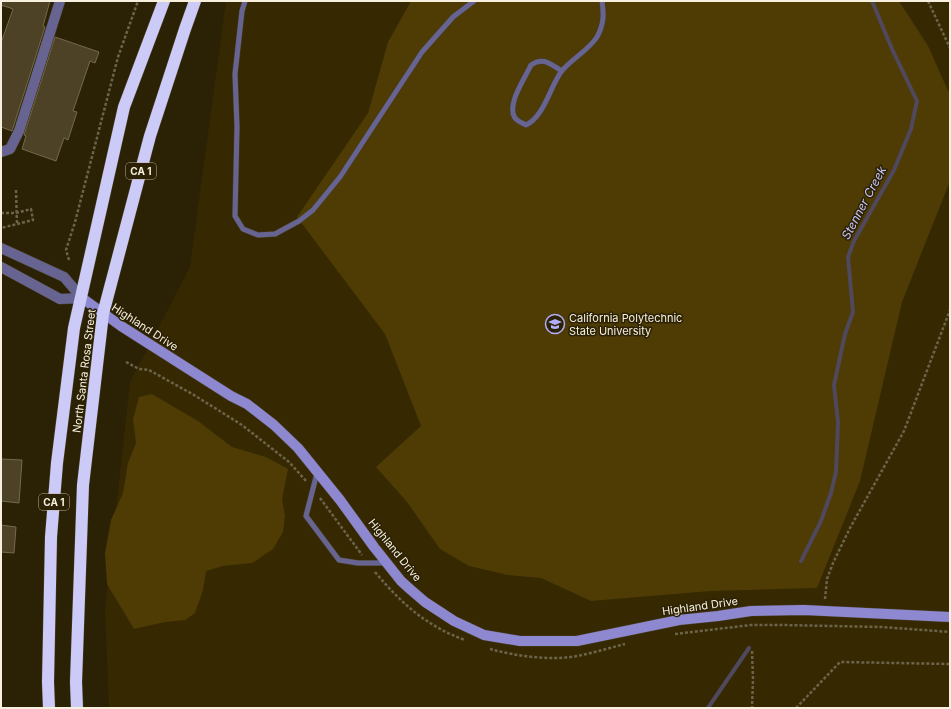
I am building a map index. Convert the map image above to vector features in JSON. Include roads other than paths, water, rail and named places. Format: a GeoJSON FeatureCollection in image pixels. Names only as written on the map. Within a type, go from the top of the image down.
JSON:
{"type":"FeatureCollection","features":[{"type":"Feature","properties":{"kind":"highway","name":"North Santa Rosa Street"},"geometry":{"type":"LineString","coordinates":[[49,708],[48,682],[51,537],[57,463],[74,328],[124,107],[164,1]]}},
{"type":"Feature","properties":{"kind":"highway","name":"North Santa Rosa Street"},"geometry":{"type":"LineString","coordinates":[[78,708],[76,682],[83,485],[103,314],[150,136],[195,1]]}},
{"type":"Feature","properties":{"kind":"street"},"geometry":{"type":"LineString","coordinates":[[1,152],[10,149],[19,131],[60,1]]}},
{"type":"Feature","properties":{"kind":"street","name":"Highland Drive"},"geometry":{"type":"LineString","coordinates":[[1,248],[64,277],[82,298],[103,314],[231,396],[247,404],[274,425],[298,448],[387,563],[411,590],[425,602],[454,621],[484,635],[520,642],[576,641],[679,620],[750,611],[804,610],[950,617]]}},
{"type":"Feature","properties":{"kind":"street"},"geometry":{"type":"LineString","coordinates":[[1,268],[60,300],[82,298]]}},
{"type":"Feature","properties":{"kind":"lane"},"geometry":{"type":"LineString","coordinates":[[245,1],[242,11],[235,74],[237,127],[235,216],[243,229],[258,235],[275,234],[299,221],[313,210],[340,177],[422,52],[453,17],[474,1]]}},
{"type":"Feature","properties":{"kind":"lane"},"geometry":{"type":"LineString","coordinates":[[562,71],[544,61],[537,61],[532,64],[513,104],[512,112],[516,120],[526,125],[536,119],[562,71],[583,52],[596,37],[604,17],[602,1]]}},
{"type":"Feature","properties":{"kind":"lane"},"geometry":{"type":"LineString","coordinates":[[317,472],[306,516],[339,560],[387,563]]}},
{"type":"Feature","properties":{"kind":"waterway","name":"Stenner Creek"},"geometry":{"type":"LineString","coordinates":[[801,561],[821,521],[831,493],[836,472],[838,422],[834,385],[845,334],[853,312],[848,257],[854,241],[894,170],[911,129],[917,101],[892,49],[872,1]]}},
{"type":"Feature","properties":{"kind":"waterway","name":"Stenner Creek"},"geometry":{"type":"LineString","coordinates":[[708,708],[749,648]]}},
{"type":"Feature","properties":{"kind":"place","name":"California Polytechnic State University"},"geometry":{"type":"Point","coordinates":[555,324]}}]}
